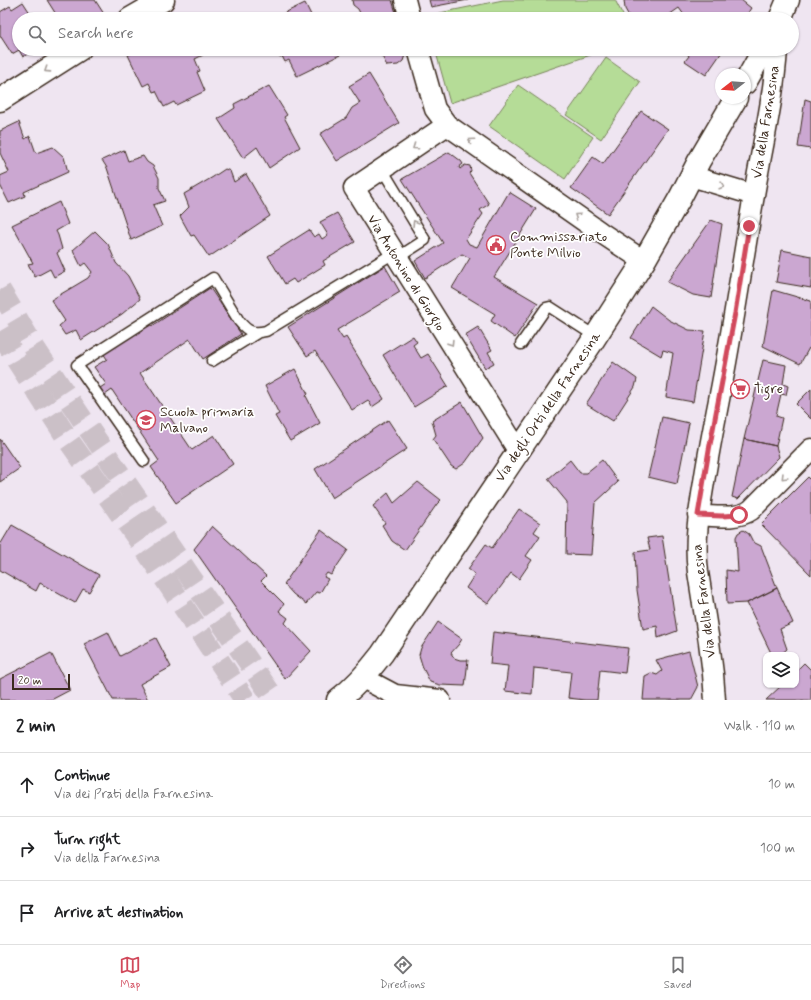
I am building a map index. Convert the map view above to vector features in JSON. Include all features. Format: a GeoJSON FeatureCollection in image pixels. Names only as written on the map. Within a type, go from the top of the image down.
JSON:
{"type":"FeatureCollection","features":[{"type":"Feature","properties":{"kind":"street"},"geometry":{"type":"LineString","coordinates":[[143,12],[164,0]]}},
{"type":"Feature","properties":{"kind":"street"},"geometry":{"type":"LineString","coordinates":[[405,0],[408,12]]}},
{"type":"Feature","properties":{"kind":"street"},"geometry":{"type":"LineString","coordinates":[[783,12],[788,0]]}},
{"type":"Feature","properties":{"kind":"street"},"geometry":{"type":"LineString","coordinates":[[0,100],[69,56]]}},
{"type":"Feature","properties":{"kind":"street"},"geometry":{"type":"LineString","coordinates":[[420,56],[435,109],[447,125],[644,261]]}},
{"type":"Feature","properties":{"kind":"street"},"geometry":{"type":"LineString","coordinates":[[751,72],[760,56]]}},
{"type":"Feature","properties":{"kind":"street","name":"Via della Farnesina"},"geometry":{"type":"LineString","coordinates":[[714,700],[713,674],[709,642],[696,560],[698,515],[735,313],[773,91],[777,56]]}},
{"type":"Feature","properties":{"kind":"street","name":"Via degli Orti della Farnesina"},"geometry":{"type":"LineString","coordinates":[[338,700],[363,678],[396,635],[519,452],[644,261],[732,104]]}},
{"type":"Feature","properties":{"kind":"street","name":"Via Antonino di Giorgio"},"geometry":{"type":"LineString","coordinates":[[447,125],[354,188],[519,452]]}},
{"type":"Feature","properties":{"kind":"street","name":"Via della Farnesina"},"geometry":{"type":"LineString","coordinates":[[691,176],[754,195]]}},
{"type":"Feature","properties":{"kind":"street"},"geometry":{"type":"LineString","coordinates":[[698,515],[732,516],[748,512],[811,449]]}},
{"type":"Feature","properties":{"kind":"street"},"geometry":{"type":"LineString","coordinates":[[363,678],[395,695],[440,700]]}},
{"type":"Feature","properties":{"kind":"lane"},"geometry":{"type":"LineString","coordinates":[[212,361],[257,333],[266,331],[368,270],[425,240],[382,169]]}},
{"type":"Feature","properties":{"kind":"lane"},"geometry":{"type":"LineString","coordinates":[[144,461],[77,365],[213,278],[244,326],[249,331],[257,333]]}},
{"type":"Feature","properties":{"kind":"lane"},"geometry":{"type":"LineString","coordinates":[[521,344],[548,307],[595,336]]}},
{"type":"Feature","properties":{"kind":"green space"},"geometry":{"type":"Polygon","coordinates":[[[503,0],[615,0],[621,12],[444,12],[503,0]]]}},
{"type":"Feature","properties":{"kind":"green space"},"geometry":{"type":"Polygon","coordinates":[[[437,56],[588,56],[450,103],[437,56]]]}},
{"type":"Feature","properties":{"kind":"green space"},"geometry":{"type":"Polygon","coordinates":[[[606,58],[640,82],[601,139],[566,115],[606,58]]]}},
{"type":"Feature","properties":{"kind":"green space"},"geometry":{"type":"Polygon","coordinates":[[[518,85],[593,137],[565,179],[489,126],[518,85]]]}},
{"type":"Feature","properties":{"kind":"building"},"geometry":{"type":"Polygon","coordinates":[[[47,0],[95,0],[103,12],[55,12],[47,0]]]}},
{"type":"Feature","properties":{"kind":"building"},"geometry":{"type":"Polygon","coordinates":[[[352,0],[392,0],[396,12],[360,12],[353,5],[352,0]]]}},
{"type":"Feature","properties":{"kind":"building"},"geometry":{"type":"Polygon","coordinates":[[[429,0],[468,0],[431,7],[429,0]]]}},
{"type":"Feature","properties":{"kind":"building"},"geometry":{"type":"Polygon","coordinates":[[[624,0],[741,0],[751,8],[748,12],[682,12],[679,8],[673,12],[627,12],[624,0]]]}},
{"type":"Feature","properties":{"kind":"building"},"geometry":{"type":"Polygon","coordinates":[[[23,2],[29,12],[12,12],[12,54],[0,37],[0,12],[10,6],[12,9],[23,2]]]}},
{"type":"Feature","properties":{"kind":"building"},"geometry":{"type":"Polygon","coordinates":[[[305,3],[310,12],[286,12],[305,3]]]}},
{"type":"Feature","properties":{"kind":"building"},"geometry":{"type":"Polygon","coordinates":[[[128,56],[201,56],[195,59],[200,71],[197,72],[205,91],[176,105],[174,102],[164,107],[156,91],[153,92],[149,83],[143,86],[128,56]]]}},
{"type":"Feature","properties":{"kind":"building"},"geometry":{"type":"Polygon","coordinates":[[[282,56],[338,56],[297,76],[289,60],[285,62],[282,56]]]}},
{"type":"Feature","properties":{"kind":"building"},"geometry":{"type":"Polygon","coordinates":[[[382,56],[405,56],[403,61],[398,65],[387,66],[382,56]]]}},
{"type":"Feature","properties":{"kind":"building"},"geometry":{"type":"Polygon","coordinates":[[[689,56],[719,56],[706,75],[685,61],[689,56]]]}},
{"type":"Feature","properties":{"kind":"building"},"geometry":{"type":"Polygon","coordinates":[[[369,74],[399,123],[337,161],[320,134],[346,118],[352,108],[360,103],[349,86],[369,74]]]}},
{"type":"Feature","properties":{"kind":"building"},"geometry":{"type":"Polygon","coordinates":[[[269,86],[287,115],[284,117],[300,147],[269,168],[257,147],[243,158],[218,119],[235,108],[234,104],[269,86]]]}},
{"type":"Feature","properties":{"kind":"building"},"geometry":{"type":"Polygon","coordinates":[[[805,99],[811,101],[811,149],[798,147],[805,99]]]}},
{"type":"Feature","properties":{"kind":"building"},"geometry":{"type":"Polygon","coordinates":[[[641,111],[668,129],[608,214],[571,188],[593,157],[603,164],[641,111]]]}},
{"type":"Feature","properties":{"kind":"building"},"geometry":{"type":"Polygon","coordinates":[[[19,122],[25,139],[30,136],[36,153],[53,147],[64,157],[68,172],[24,192],[25,196],[9,203],[0,185],[0,176],[9,172],[0,153],[0,131],[19,122]]]}},
{"type":"Feature","properties":{"kind":"building"},"geometry":{"type":"Polygon","coordinates":[[[124,150],[128,161],[143,156],[147,162],[153,166],[159,178],[159,188],[165,201],[153,205],[162,226],[131,240],[107,168],[102,160],[124,150]]]}},
{"type":"Feature","properties":{"kind":"building","name":"Commissariato Ponte Milvio"},"geometry":{"type":"Polygon","coordinates":[[[449,152],[463,164],[459,167],[460,169],[465,165],[470,166],[471,171],[469,173],[489,204],[480,210],[483,214],[466,239],[469,244],[477,247],[509,192],[536,209],[494,277],[538,303],[515,338],[491,321],[495,314],[452,288],[470,258],[462,254],[425,278],[415,261],[443,243],[402,179],[449,152]]]}},
{"type":"Feature","properties":{"kind":"building"},"geometry":{"type":"Polygon","coordinates":[[[225,169],[230,171],[234,182],[246,174],[270,216],[209,257],[194,235],[191,236],[180,216],[189,207],[184,194],[225,169]]]}},
{"type":"Feature","properties":{"kind":"building"},"geometry":{"type":"Polygon","coordinates":[[[59,202],[68,224],[56,231],[62,249],[57,253],[65,271],[54,277],[50,269],[35,277],[28,264],[33,263],[12,225],[59,202]]]}},
{"type":"Feature","properties":{"kind":"building"},"geometry":{"type":"Polygon","coordinates":[[[337,213],[355,242],[323,261],[325,265],[296,283],[293,279],[285,284],[268,256],[309,230],[314,237],[319,234],[322,239],[328,235],[320,222],[337,213]]]}},
{"type":"Feature","properties":{"kind":"building"},"geometry":{"type":"Polygon","coordinates":[[[711,220],[722,224],[711,298],[693,295],[667,282],[711,220]]]}},
{"type":"Feature","properties":{"kind":"building"},"geometry":{"type":"Polygon","coordinates":[[[95,231],[108,244],[116,263],[128,276],[140,299],[122,314],[81,340],[76,330],[65,335],[59,326],[65,321],[51,300],[88,278],[92,272],[85,263],[81,266],[73,250],[95,231]]]}},
{"type":"Feature","properties":{"kind":"building"},"geometry":{"type":"Polygon","coordinates":[[[782,250],[811,256],[811,288],[776,282],[782,250]]]}},
{"type":"Feature","properties":{"kind":"building"},"geometry":{"type":"Polygon","coordinates":[[[385,266],[400,292],[337,330],[343,339],[346,337],[384,399],[372,407],[368,400],[352,410],[315,351],[307,356],[288,327],[385,266]]]}},
{"type":"Feature","properties":{"kind":"building"},"geometry":{"type":"Polygon","coordinates":[[[210,288],[241,334],[203,359],[190,339],[140,373],[192,450],[214,435],[233,464],[176,503],[151,467],[159,461],[112,390],[105,395],[100,388],[106,384],[94,367],[107,359],[103,353],[149,322],[152,326],[210,288]]]}},
{"type":"Feature","properties":{"kind":"building"},"geometry":{"type":"Polygon","coordinates":[[[773,290],[811,301],[811,349],[809,348],[800,364],[763,346],[773,290]]]}},
{"type":"Feature","properties":{"kind":"building"},"geometry":{"type":"Polygon","coordinates":[[[651,306],[669,320],[689,330],[705,331],[693,402],[666,397],[673,353],[663,350],[661,356],[631,338],[651,306]]]}},
{"type":"Feature","properties":{"kind":"building"},"geometry":{"type":"Polygon","coordinates":[[[478,327],[492,350],[488,352],[494,363],[485,368],[465,335],[478,327]]]}},
{"type":"Feature","properties":{"kind":"building"},"geometry":{"type":"Polygon","coordinates":[[[413,336],[417,342],[413,345],[421,358],[428,354],[448,386],[414,407],[383,355],[413,336]]]}},
{"type":"Feature","properties":{"kind":"building"},"geometry":{"type":"Polygon","coordinates":[[[763,360],[786,365],[783,384],[788,386],[786,395],[781,394],[776,416],[782,418],[776,446],[744,439],[763,360]]]}},
{"type":"Feature","properties":{"kind":"building"},"geometry":{"type":"Polygon","coordinates":[[[613,362],[637,379],[635,387],[613,421],[586,404],[613,362]]]}},
{"type":"Feature","properties":{"kind":"building"},"geometry":{"type":"Polygon","coordinates":[[[295,369],[308,394],[306,396],[320,423],[290,441],[275,416],[279,414],[265,386],[295,369]]]}},
{"type":"Feature","properties":{"kind":"building"},"geometry":{"type":"Polygon","coordinates":[[[811,389],[811,419],[796,404],[811,389]]]}},
{"type":"Feature","properties":{"kind":"building"},"geometry":{"type":"Polygon","coordinates":[[[462,402],[483,438],[465,463],[456,469],[451,466],[433,439],[436,435],[432,421],[462,402]]]}},
{"type":"Feature","properties":{"kind":"building"},"geometry":{"type":"Polygon","coordinates":[[[662,417],[689,423],[677,484],[648,477],[662,417]]]}},
{"type":"Feature","properties":{"kind":"building"},"geometry":{"type":"Polygon","coordinates":[[[388,420],[407,449],[332,498],[315,469],[388,420]]]}},
{"type":"Feature","properties":{"kind":"building"},"geometry":{"type":"Polygon","coordinates":[[[0,439],[20,468],[0,482],[0,439]]]}},
{"type":"Feature","properties":{"kind":"building"},"geometry":{"type":"Polygon","coordinates":[[[744,439],[776,446],[779,457],[738,499],[732,497],[744,439]]]}},
{"type":"Feature","properties":{"kind":"building"},"geometry":{"type":"Polygon","coordinates":[[[570,460],[580,473],[586,473],[602,460],[618,482],[595,503],[591,555],[566,554],[567,502],[548,479],[570,460]]]}},
{"type":"Feature","properties":{"kind":"building"},"geometry":{"type":"Polygon","coordinates":[[[808,477],[811,480],[811,575],[761,524],[808,477]]]}},
{"type":"Feature","properties":{"kind":"building"},"geometry":{"type":"Polygon","coordinates":[[[418,482],[441,500],[405,550],[392,541],[382,525],[385,523],[373,506],[388,493],[394,503],[418,482]]]}},
{"type":"Feature","properties":{"kind":"building"},"geometry":{"type":"Polygon","coordinates":[[[519,509],[540,523],[534,532],[540,536],[526,556],[532,560],[519,579],[511,573],[488,604],[466,588],[475,574],[468,569],[486,544],[492,548],[519,509]]]}},
{"type":"Feature","properties":{"kind":"building"},"geometry":{"type":"Polygon","coordinates":[[[12,525],[99,575],[89,592],[83,589],[75,603],[40,583],[36,591],[0,570],[0,545],[12,525]]]}},
{"type":"Feature","properties":{"kind":"building"},"geometry":{"type":"Polygon","coordinates":[[[212,526],[266,576],[261,581],[284,604],[279,611],[288,618],[285,623],[311,651],[285,679],[194,549],[212,526]]]}},
{"type":"Feature","properties":{"kind":"building"},"geometry":{"type":"Polygon","coordinates":[[[321,530],[348,550],[331,575],[327,573],[324,577],[328,579],[320,593],[316,592],[306,604],[293,594],[284,584],[321,530]]]}},
{"type":"Feature","properties":{"kind":"building"},"geometry":{"type":"Polygon","coordinates":[[[743,530],[749,534],[753,542],[761,546],[777,588],[747,603],[727,604],[726,570],[738,572],[736,537],[738,533],[743,530]]]}},
{"type":"Feature","properties":{"kind":"building"},"geometry":{"type":"Polygon","coordinates":[[[662,536],[677,631],[658,638],[657,626],[643,629],[637,590],[635,552],[650,550],[647,538],[662,536]]]}},
{"type":"Feature","properties":{"kind":"building"},"geometry":{"type":"Polygon","coordinates":[[[777,588],[793,623],[780,629],[787,649],[784,652],[771,652],[747,603],[777,588]]]}},
{"type":"Feature","properties":{"kind":"building"},"geometry":{"type":"Polygon","coordinates":[[[438,622],[462,639],[451,653],[454,658],[468,660],[465,686],[440,685],[430,682],[423,668],[419,655],[421,648],[438,622]]]}},
{"type":"Feature","properties":{"kind":"building"},"geometry":{"type":"Polygon","coordinates":[[[108,632],[120,656],[156,638],[171,667],[140,684],[148,700],[113,700],[84,644],[108,632]]]}},
{"type":"Feature","properties":{"kind":"building"},"geometry":{"type":"Polygon","coordinates":[[[493,632],[628,648],[625,673],[600,670],[597,700],[568,698],[571,672],[534,668],[532,694],[505,691],[508,666],[490,664],[493,632]]]}},
{"type":"Feature","properties":{"kind":"building"},"geometry":{"type":"Polygon","coordinates":[[[689,651],[698,687],[691,700],[643,700],[645,676],[651,673],[657,675],[662,671],[656,660],[689,651]]]}},
{"type":"Feature","properties":{"kind":"building"},"geometry":{"type":"Polygon","coordinates":[[[51,653],[70,690],[51,700],[0,700],[0,679],[51,653]]]}},
{"type":"Feature","properties":{"kind":"building"},"geometry":{"type":"Polygon","coordinates":[[[804,663],[811,670],[811,700],[766,700],[779,688],[799,688],[799,668],[804,663]]]}},
{"type":"Feature","properties":{"kind":"tunnel"},"geometry":{"type":"LineString","coordinates":[[0,290],[35,349],[275,700]]}},
{"type":"Feature","properties":{"kind":"tunnel"},"geometry":{"type":"LineString","coordinates":[[0,331],[18,362],[69,441],[148,553],[245,700]]}},
{"type":"Feature","properties":{"kind":"place","name":"Commissariato Ponte Milvio"},"geometry":{"type":"Point","coordinates":[496,245]}},
{"type":"Feature","properties":{"kind":"place","name":"Tigre"},"geometry":{"type":"Point","coordinates":[740,389]}},
{"type":"Feature","properties":{"kind":"place","name":"Scuola primaria Malvano"},"geometry":{"type":"Point","coordinates":[146,420]}},
{"type":"Feature","properties":{"kind":"route"},"geometry":{"type":"LineString","coordinates":[[739,515],[698,515],[735,313],[749,226]]}}]}
